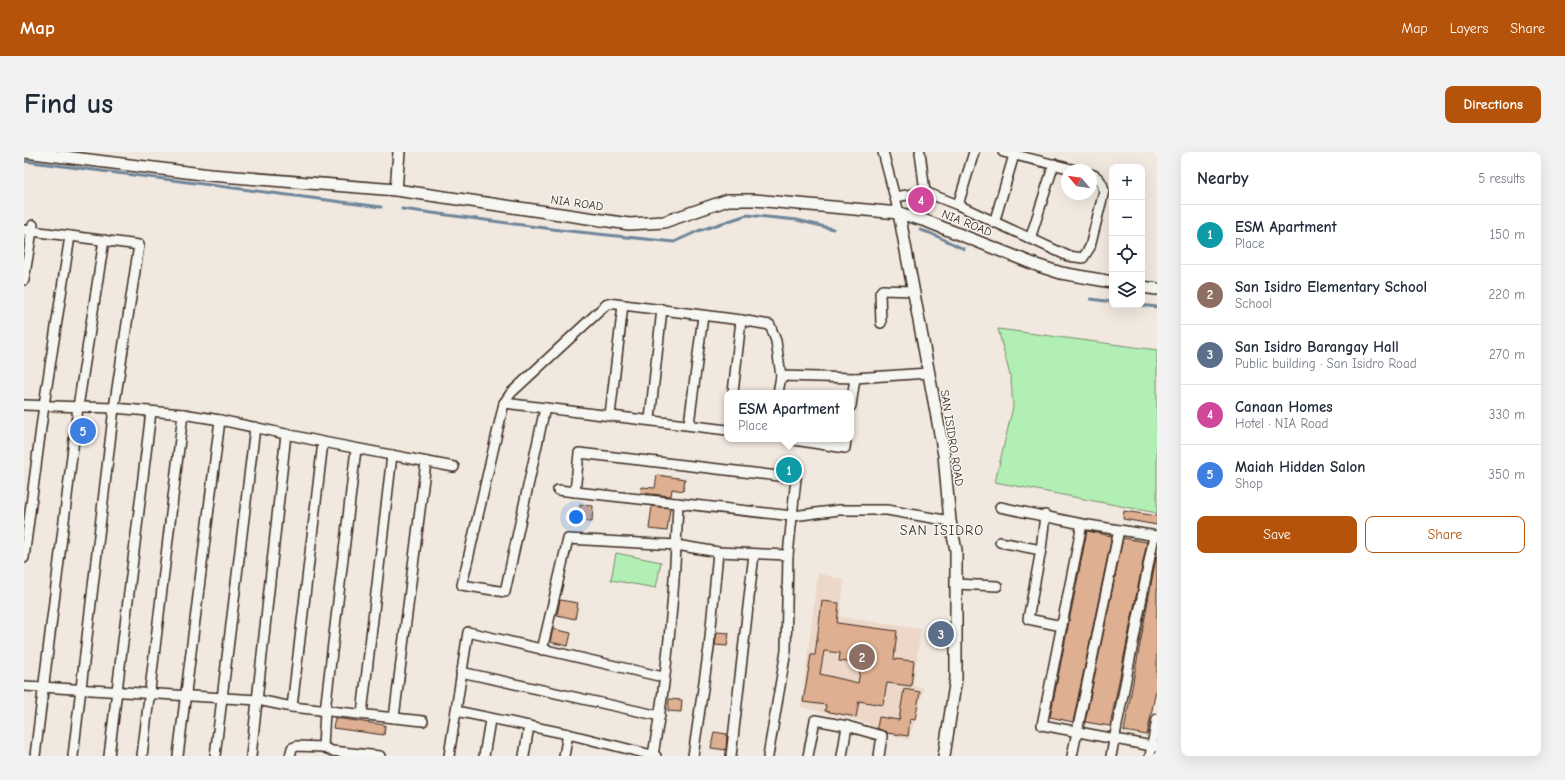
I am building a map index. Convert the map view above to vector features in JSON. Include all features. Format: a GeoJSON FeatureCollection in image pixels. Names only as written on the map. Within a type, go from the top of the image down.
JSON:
{"type":"FeatureCollection","features":[{"type":"Feature","properties":{"kind":"street","name":"NIA ROAD"},"geometry":{"type":"LineString","coordinates":[[25,152],[210,175],[396,190],[629,224],[664,222],[728,200],[754,200],[900,213],[926,221],[1039,266],[1062,273],[1109,281]]}},
{"type":"Feature","properties":{"kind":"street"},"geometry":{"type":"LineString","coordinates":[[396,190],[400,152]]}},
{"type":"Feature","properties":{"kind":"street","name":"SAN ISIDRO ROAD"},"geometry":{"type":"LineString","coordinates":[[883,152],[900,213],[913,292],[944,455],[950,521],[956,550],[956,678],[944,756]]}},
{"type":"Feature","properties":{"kind":"street"},"geometry":{"type":"LineString","coordinates":[[920,152],[925,192]]}},
{"type":"Feature","properties":{"kind":"street"},"geometry":{"type":"LineString","coordinates":[[958,205],[974,152]]}},
{"type":"Feature","properties":{"kind":"street"},"geometry":{"type":"LineString","coordinates":[[1003,152],[1061,166]]}},
{"type":"Feature","properties":{"kind":"street"},"geometry":{"type":"LineString","coordinates":[[994,223],[1014,155]]}},
{"type":"Feature","properties":{"kind":"street"},"geometry":{"type":"LineString","coordinates":[[1030,239],[1054,164]]}},
{"type":"Feature","properties":{"kind":"street"},"geometry":{"type":"LineString","coordinates":[[895,198],[925,192],[958,205],[1068,256],[1083,258],[1087,254],[1104,191],[1103,184],[1097,178]]}},
{"type":"Feature","properties":{"kind":"street"},"geometry":{"type":"LineString","coordinates":[[24,280],[30,229],[139,245],[114,408],[73,756]]}},
{"type":"Feature","properties":{"kind":"street"},"geometry":{"type":"LineString","coordinates":[[24,558],[44,405],[70,236]]}},
{"type":"Feature","properties":{"kind":"street"},"geometry":{"type":"LineString","coordinates":[[35,756],[78,407],[104,240]]}},
{"type":"Feature","properties":{"kind":"street"},"geometry":{"type":"LineString","coordinates":[[1145,287],[1157,289]]}},
{"type":"Feature","properties":{"kind":"street"},"geometry":{"type":"LineString","coordinates":[[881,323],[880,293],[882,290],[913,292]]}},
{"type":"Feature","properties":{"kind":"street"},"geometry":{"type":"LineString","coordinates":[[545,408],[505,592],[462,584],[504,402],[511,393],[608,303],[662,309],[770,325],[776,341],[781,376],[779,390]]}},
{"type":"Feature","properties":{"kind":"street"},"geometry":{"type":"LineString","coordinates":[[610,414],[623,305]]}},
{"type":"Feature","properties":{"kind":"street"},"geometry":{"type":"LineString","coordinates":[[650,419],[662,309]]}},
{"type":"Feature","properties":{"kind":"street"},"geometry":{"type":"LineString","coordinates":[[689,424],[704,316]]}},
{"type":"Feature","properties":{"kind":"street"},"geometry":{"type":"LineString","coordinates":[[733,390],[741,320]]}},
{"type":"Feature","properties":{"kind":"street"},"geometry":{"type":"LineString","coordinates":[[781,376],[855,378],[928,373]]}},
{"type":"Feature","properties":{"kind":"street"},"geometry":{"type":"LineString","coordinates":[[853,390],[855,378]]}},
{"type":"Feature","properties":{"kind":"street"},"geometry":{"type":"LineString","coordinates":[[504,402],[545,408],[650,419],[724,430]]}},
{"type":"Feature","properties":{"kind":"street"},"geometry":{"type":"LineString","coordinates":[[24,405],[114,408],[183,414],[220,420],[356,449],[454,467]]}},
{"type":"Feature","properties":{"kind":"street"},"geometry":{"type":"LineString","coordinates":[[110,756],[151,412]]}},
{"type":"Feature","properties":{"kind":"street"},"geometry":{"type":"LineString","coordinates":[[142,756],[148,693],[183,414]]}},
{"type":"Feature","properties":{"kind":"street"},"geometry":{"type":"LineString","coordinates":[[178,756],[220,420]]}},
{"type":"Feature","properties":{"kind":"street"},"geometry":{"type":"LineString","coordinates":[[215,756],[255,427]]}},
{"type":"Feature","properties":{"kind":"street"},"geometry":{"type":"LineString","coordinates":[[251,756],[286,434]]}},
{"type":"Feature","properties":{"kind":"street"},"geometry":{"type":"LineString","coordinates":[[292,707],[323,442]]}},
{"type":"Feature","properties":{"kind":"street"},"geometry":{"type":"LineString","coordinates":[[807,442],[845,448],[846,442]]}},
{"type":"Feature","properties":{"kind":"street"},"geometry":{"type":"LineString","coordinates":[[323,747],[356,449]]}},
{"type":"Feature","properties":{"kind":"street"},"geometry":{"type":"LineString","coordinates":[[575,492],[579,453],[796,478],[788,556],[786,651],[768,756]]}},
{"type":"Feature","properties":{"kind":"street"},"geometry":{"type":"LineString","coordinates":[[362,714],[392,455]]}},
{"type":"Feature","properties":{"kind":"street"},"geometry":{"type":"LineString","coordinates":[[394,718],[426,462]]}},
{"type":"Feature","properties":{"kind":"street"},"geometry":{"type":"LineString","coordinates":[[558,490],[792,516],[839,510],[887,510],[950,521]]}},
{"type":"Feature","properties":{"kind":"street"},"geometry":{"type":"LineString","coordinates":[[456,711],[490,720],[568,734],[655,756],[663,677],[670,629],[678,503]]}},
{"type":"Feature","properties":{"kind":"street"},"geometry":{"type":"LineString","coordinates":[[1000,507],[1045,515],[1082,524],[1156,536],[1111,756]]}},
{"type":"Feature","properties":{"kind":"street"},"geometry":{"type":"LineString","coordinates":[[1045,515],[1041,550],[1028,620],[1062,626]]}},
{"type":"Feature","properties":{"kind":"street"},"geometry":{"type":"LineString","coordinates":[[1082,524],[1042,725],[1154,747]]}},
{"type":"Feature","properties":{"kind":"street"},"geometry":{"type":"LineString","coordinates":[[1072,756],[1119,530]]}},
{"type":"Feature","properties":{"kind":"street"},"geometry":{"type":"LineString","coordinates":[[542,650],[568,539],[676,545],[718,552],[788,556]]}},
{"type":"Feature","properties":{"kind":"street"},"geometry":{"type":"LineString","coordinates":[[1000,542],[1041,550]]}},
{"type":"Feature","properties":{"kind":"street"},"geometry":{"type":"LineString","coordinates":[[693,756],[709,648],[718,552]]}},
{"type":"Feature","properties":{"kind":"street"},"geometry":{"type":"LineString","coordinates":[[731,756],[754,554]]}},
{"type":"Feature","properties":{"kind":"street"},"geometry":{"type":"LineString","coordinates":[[956,584],[997,586]]}},
{"type":"Feature","properties":{"kind":"street"},"geometry":{"type":"LineString","coordinates":[[449,756],[468,632],[663,677]]}},
{"type":"Feature","properties":{"kind":"street"},"geometry":{"type":"LineString","coordinates":[[462,672],[660,716]]}},
{"type":"Feature","properties":{"kind":"street"},"geometry":{"type":"LineString","coordinates":[[24,686],[258,700],[292,707],[423,721]]}},
{"type":"Feature","properties":{"kind":"street"},"geometry":{"type":"LineString","coordinates":[[1150,756],[1154,747],[1157,719]]}},
{"type":"Feature","properties":{"kind":"street"},"geometry":{"type":"LineString","coordinates":[[484,756],[490,720]]}},
{"type":"Feature","properties":{"kind":"street"},"geometry":{"type":"LineString","coordinates":[[808,756],[815,720],[847,726],[882,736],[879,756]]}},
{"type":"Feature","properties":{"kind":"street"},"geometry":{"type":"LineString","coordinates":[[524,756],[529,726]]}},
{"type":"Feature","properties":{"kind":"street"},"geometry":{"type":"LineString","coordinates":[[842,756],[847,726]]}},
{"type":"Feature","properties":{"kind":"street"},"geometry":{"type":"LineString","coordinates":[[564,756],[568,734]]}},
{"type":"Feature","properties":{"kind":"street"},"geometry":{"type":"LineString","coordinates":[[290,756],[292,748],[297,746],[323,747],[332,751],[358,755],[380,756]]}},
{"type":"Feature","properties":{"kind":"shaded area"},"geometry":{"type":"Polygon","coordinates":[[[818,573],[844,580],[840,617],[921,629],[913,685],[924,688],[909,740],[870,729],[869,723],[801,707],[818,573]]]}},
{"type":"Feature","properties":{"kind":"green space"},"geometry":{"type":"Polygon","coordinates":[[[998,329],[1157,350],[1157,513],[995,482],[1013,407],[1011,379],[998,329]]]}},
{"type":"Feature","properties":{"kind":"green space"},"geometry":{"type":"Polygon","coordinates":[[[616,553],[661,562],[656,588],[611,580],[616,553]]]}},
{"type":"Feature","properties":{"kind":"building"},"geometry":{"type":"Polygon","coordinates":[[[779,463],[801,467],[800,474],[778,470],[779,463]]]}},
{"type":"Feature","properties":{"kind":"building"},"geometry":{"type":"Polygon","coordinates":[[[657,475],[685,479],[683,491],[672,489],[671,496],[641,493],[642,487],[655,488],[657,475]]]}},
{"type":"Feature","properties":{"kind":"building"},"geometry":{"type":"Polygon","coordinates":[[[580,505],[593,506],[592,522],[579,521],[580,505]]]}},
{"type":"Feature","properties":{"kind":"building"},"geometry":{"type":"Polygon","coordinates":[[[652,506],[670,508],[667,531],[649,529],[652,506]]]}},
{"type":"Feature","properties":{"kind":"building"},"geometry":{"type":"Polygon","coordinates":[[[1124,511],[1157,516],[1157,525],[1123,519],[1124,511]]]}},
{"type":"Feature","properties":{"kind":"building"},"geometry":{"type":"Polygon","coordinates":[[[1087,531],[1112,536],[1073,722],[1050,717],[1087,531]]]}},
{"type":"Feature","properties":{"kind":"building"},"geometry":{"type":"Polygon","coordinates":[[[1123,538],[1147,542],[1110,726],[1085,722],[1123,538]]]}},
{"type":"Feature","properties":{"kind":"building"},"geometry":{"type":"Polygon","coordinates":[[[1157,552],[1157,685],[1147,735],[1124,731],[1157,552]]]}},
{"type":"Feature","properties":{"kind":"building"},"geometry":{"type":"Polygon","coordinates":[[[560,600],[578,603],[575,619],[557,615],[560,600]]]}},
{"type":"Feature","properties":{"kind":"building"},"geometry":{"type":"Polygon","coordinates":[[[822,601],[839,603],[837,623],[897,631],[894,659],[914,661],[911,686],[887,683],[883,705],[859,701],[856,717],[825,711],[826,705],[803,702],[811,655],[815,655],[822,601]],[[824,651],[820,674],[858,683],[861,664],[839,661],[840,653],[824,651]]]}},
{"type":"Feature","properties":{"kind":"building"},"geometry":{"type":"Polygon","coordinates":[[[553,629],[571,633],[568,646],[550,642],[553,629]]]}},
{"type":"Feature","properties":{"kind":"building"},"geometry":{"type":"Polygon","coordinates":[[[933,629],[948,629],[948,645],[933,644],[933,629]]]}},
{"type":"Feature","properties":{"kind":"building"},"geometry":{"type":"Polygon","coordinates":[[[717,632],[729,633],[727,646],[715,645],[717,632]]]}},
{"type":"Feature","properties":{"kind":"building"},"geometry":{"type":"Polygon","coordinates":[[[904,689],[920,692],[915,720],[910,719],[908,736],[887,733],[877,728],[879,717],[899,720],[904,689]]]}},
{"type":"Feature","properties":{"kind":"building"},"geometry":{"type":"Polygon","coordinates":[[[669,699],[682,700],[681,712],[668,711],[669,699]]]}},
{"type":"Feature","properties":{"kind":"building"},"geometry":{"type":"Polygon","coordinates":[[[335,718],[385,725],[384,735],[333,728],[335,718]]]}},
{"type":"Feature","properties":{"kind":"building"},"geometry":{"type":"Polygon","coordinates":[[[714,732],[727,734],[726,750],[711,748],[714,732]]]}},
{"type":"Feature","properties":{"kind":"waterway"},"geometry":{"type":"LineString","coordinates":[[24,161],[381,207]]}},
{"type":"Feature","properties":{"kind":"waterway"},"geometry":{"type":"LineString","coordinates":[[402,209],[560,230],[674,242],[698,231],[747,215],[797,220],[833,229]]}},
{"type":"Feature","properties":{"kind":"waterway"},"geometry":{"type":"LineString","coordinates":[[920,230],[930,233],[964,249]]}},
{"type":"Feature","properties":{"kind":"waterway"},"geometry":{"type":"LineString","coordinates":[[1091,299],[1109,302]]}},
{"type":"Feature","properties":{"kind":"waterway"},"geometry":{"type":"LineString","coordinates":[[1145,306],[1157,307]]}},
{"type":"Feature","properties":{"kind":"place","name":"Canaan Homes"},"geometry":{"type":"Point","coordinates":[921,200]}},
{"type":"Feature","properties":{"kind":"place","name":"Maiah Hidden Salon"},"geometry":{"type":"Point","coordinates":[83,431]}},
{"type":"Feature","properties":{"kind":"place","name":"ESM Apartment"},"geometry":{"type":"Point","coordinates":[789,470]}},
{"type":"Feature","properties":{"kind":"place","name":"San Isidro Barangay Hall"},"geometry":{"type":"Point","coordinates":[941,634]}},
{"type":"Feature","properties":{"kind":"place","name":"San Isidro Elementary School"},"geometry":{"type":"Point","coordinates":[862,657]}},
{"type":"Feature","properties":{"kind":"district","name":"SAN ISIDRO"},"geometry":{"type":"Point","coordinates":[942,530]}}]}
